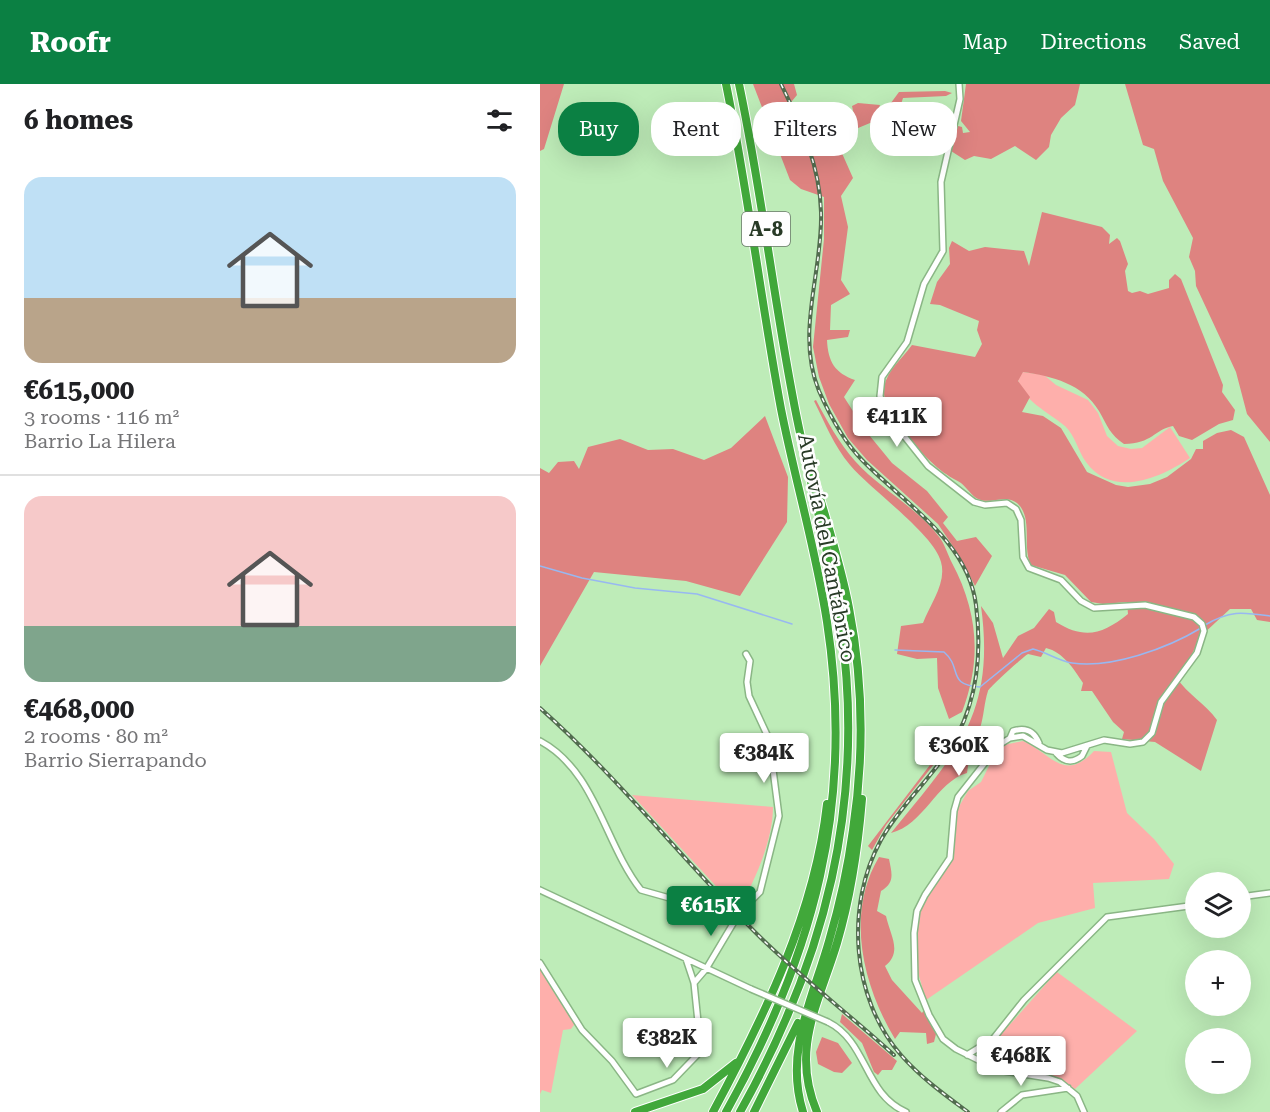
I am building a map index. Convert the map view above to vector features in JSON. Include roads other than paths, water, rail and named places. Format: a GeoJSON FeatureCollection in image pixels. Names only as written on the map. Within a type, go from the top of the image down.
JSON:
{"type":"FeatureCollection","features":[{"type":"Feature","properties":{"kind":"highway","name":"Autovía del Cantábrico"},"geometry":{"type":"LineString","coordinates":[[726,84],[748,201],[782,410],[815,556],[832,658],[836,706],[835,774],[827,840],[817,893],[788,986],[763,1042],[726,1112]]}},
{"type":"Feature","properties":{"kind":"highway","name":"Autovía del Cantábrico"},"geometry":{"type":"LineString","coordinates":[[739,84],[760,191],[789,375],[841,626],[848,715],[846,785],[835,868],[818,937],[781,1031],[740,1112]]}},
{"type":"Feature","properties":{"kind":"highway"},"geometry":{"type":"LineString","coordinates":[[789,375],[811,466],[836,552],[854,636],[863,708],[862,800],[847,905],[808,1032],[807,1078],[817,1112]]}},
{"type":"Feature","properties":{"kind":"highway"},"geometry":{"type":"LineString","coordinates":[[803,1112],[797,1085],[796,1060],[802,1023],[841,893],[857,801],[860,709],[854,636]]}},
{"type":"Feature","properties":{"kind":"highway"},"geometry":{"type":"LineString","coordinates":[[713,1112],[750,1042],[800,921],[815,868],[826,810],[831,765],[832,658]]}},
{"type":"Feature","properties":{"kind":"highway"},"geometry":{"type":"LineString","coordinates":[[754,1112],[786,1051],[813,989]]}},
{"type":"Feature","properties":{"kind":"highway"},"geometry":{"type":"LineString","coordinates":[[635,1112],[682,1098],[713,1083],[737,1062],[750,1042]]}},
{"type":"Feature","properties":{"kind":"street"},"geometry":{"type":"LineString","coordinates":[[959,84],[960,99],[941,182],[943,251],[924,284],[907,342],[882,377],[880,393],[883,408],[890,421],[938,474],[958,487],[977,504],[1007,503],[1016,508],[1021,520],[1023,557],[1029,568],[1061,580],[1081,601],[1094,608],[1145,605],[1191,616],[1200,622],[1204,631],[1197,653],[1161,702],[1153,730],[1147,740],[1132,744],[1104,740],[1070,753],[1056,753],[1039,745],[1033,733],[1026,730],[1013,731],[1010,738],[999,745],[958,797],[954,811],[950,858],[922,899],[915,922],[914,971],[918,992],[940,1035],[952,1047],[998,1070],[1050,1078],[1077,1096],[1084,1112]]}},
{"type":"Feature","properties":{"kind":"street"},"geometry":{"type":"LineString","coordinates":[[694,983],[706,969],[741,911],[760,892],[779,816],[769,739],[749,696],[747,682],[750,661],[746,654]]}},
{"type":"Feature","properties":{"kind":"street"},"geometry":{"type":"LineString","coordinates":[[540,741],[558,753],[580,776],[641,890],[737,917]]}},
{"type":"Feature","properties":{"kind":"street"},"geometry":{"type":"LineString","coordinates":[[540,890],[706,969],[842,1030],[853,1041],[881,1095],[906,1112]]}},
{"type":"Feature","properties":{"kind":"street"},"geometry":{"type":"LineString","coordinates":[[1251,896],[1270,893]]}},
{"type":"Feature","properties":{"kind":"street"},"geometry":{"type":"LineString","coordinates":[[967,1055],[993,1039],[1024,1000],[1107,917],[1185,906]]}},
{"type":"Feature","properties":{"kind":"street"},"geometry":{"type":"LineString","coordinates":[[540,963],[582,1030],[612,1061],[636,1094],[673,1080],[701,1052],[694,983],[686,959]]}},
{"type":"Feature","properties":{"kind":"street"},"geometry":{"type":"LineString","coordinates":[[1001,1112],[1022,1095],[1068,1088]]}},
{"type":"Feature","properties":{"kind":"waterway"},"geometry":{"type":"LineString","coordinates":[[540,566],[582,578],[635,588],[697,594],[792,624]]}},
{"type":"Feature","properties":{"kind":"waterway"},"geometry":{"type":"LineString","coordinates":[[1205,625],[1236,613],[1270,616]]}},
{"type":"Feature","properties":{"kind":"waterway"},"geometry":{"type":"LineString","coordinates":[[895,650],[944,652],[950,658],[956,675],[963,683],[980,687],[1022,653],[1033,649],[1072,663],[1104,663],[1156,649],[1201,628]]}},
{"type":"Feature","properties":{"kind":"railway"},"geometry":{"type":"LineString","coordinates":[[781,84],[808,146],[820,195],[821,234],[809,347],[812,369],[819,391],[838,428],[856,454],[948,542],[971,582],[976,605],[977,667],[974,687],[962,725],[941,761],[894,819],[881,840],[869,866],[858,922],[863,979],[884,1032],[916,1071],[968,1112]]}},
{"type":"Feature","properties":{"kind":"railway"},"geometry":{"type":"LineString","coordinates":[[540,708],[598,763],[761,938],[894,1055]]}}]}
